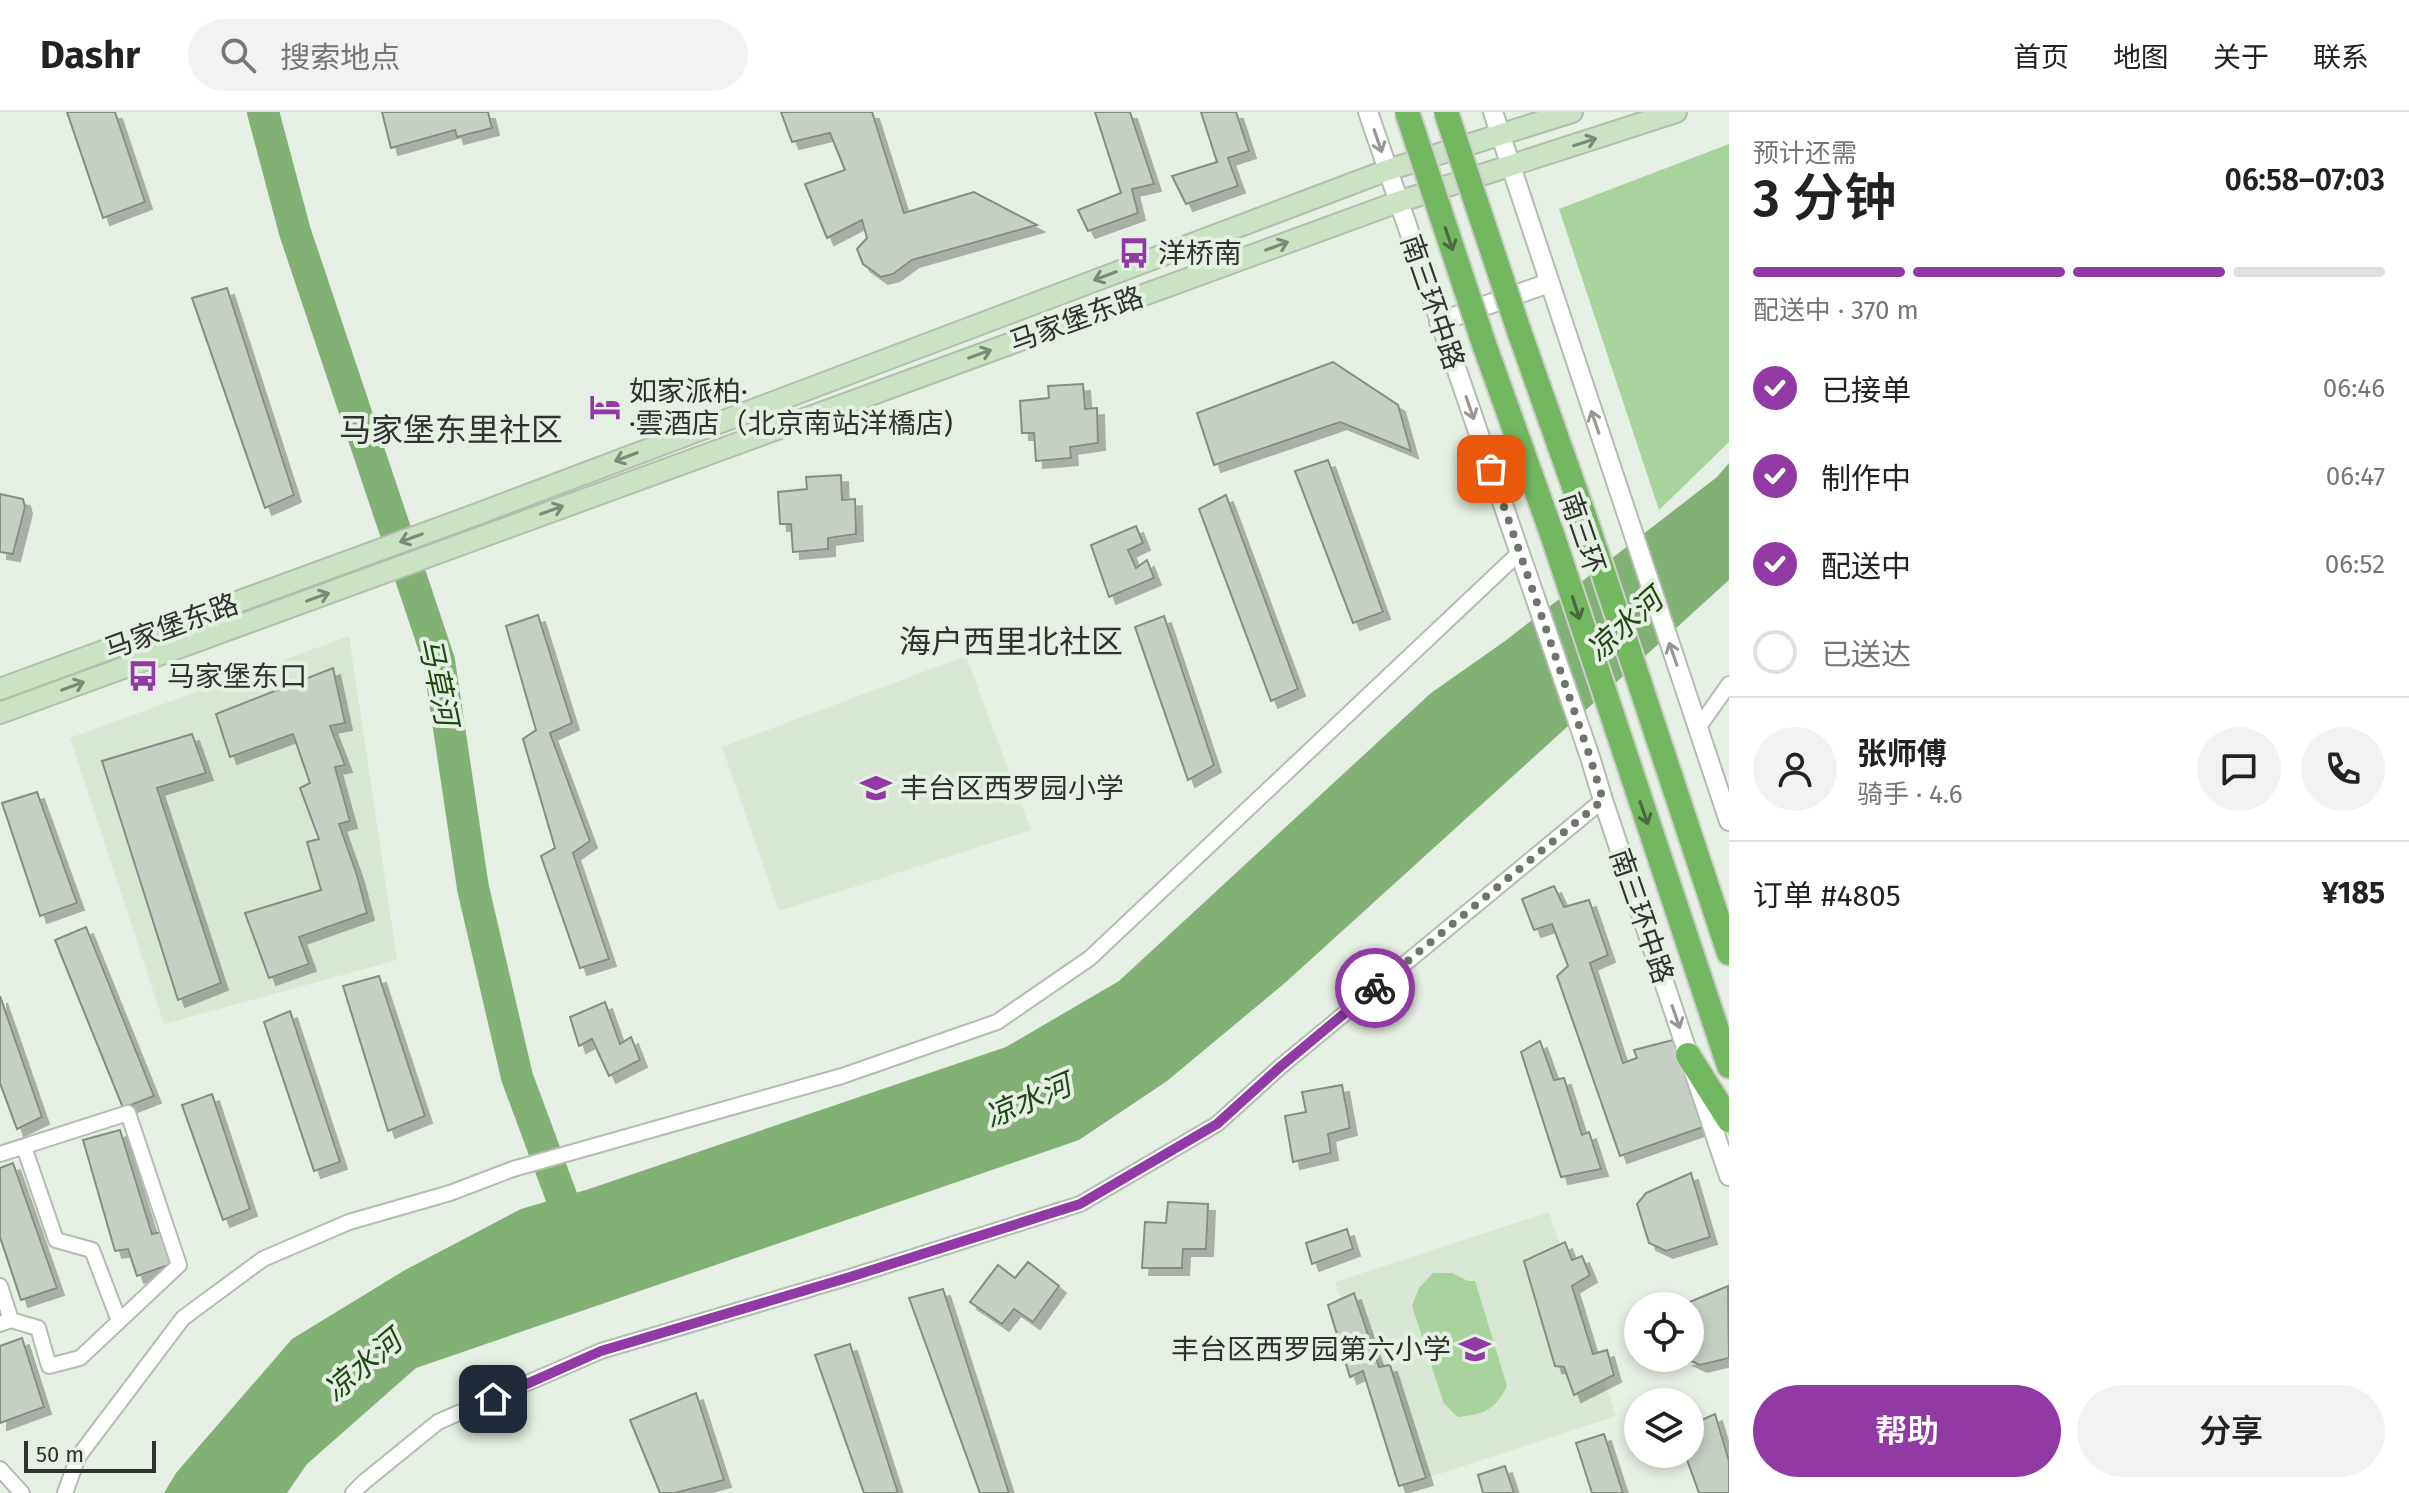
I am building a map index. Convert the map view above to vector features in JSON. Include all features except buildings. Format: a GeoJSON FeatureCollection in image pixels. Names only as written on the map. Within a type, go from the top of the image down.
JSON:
{"type":"FeatureCollection","features":[{"type":"Feature","properties":{"kind":"highway","name":"南三环"},"geometry":{"type":"LineString","coordinates":[[1407,112],[1484,344],[1552,534],[1729,1066]]}},
{"type":"Feature","properties":{"kind":"highway","name":"南三环"},"geometry":{"type":"LineString","coordinates":[[1446,112],[1729,953]]}},
{"type":"Feature","properties":{"kind":"highway"},"geometry":{"type":"LineString","coordinates":[[1688,1055],[1729,1120]]}},
{"type":"Feature","properties":{"kind":"main road","name":"马家堡东路"},"geometry":{"type":"LineString","coordinates":[[0,689],[480,513],[1388,170],[1572,112]]}},
{"type":"Feature","properties":{"kind":"main road","name":"马家堡东路"},"geometry":{"type":"LineString","coordinates":[[0,713],[1398,202],[1676,112]]}},
{"type":"Feature","properties":{"kind":"street","name":"南三环中路"},"geometry":{"type":"LineString","coordinates":[[1368,112],[1590,757],[1729,1176]]}},
{"type":"Feature","properties":{"kind":"street"},"geometry":{"type":"LineString","coordinates":[[1493,112],[1729,821]]}},
{"type":"Feature","properties":{"kind":"street"},"geometry":{"type":"LineString","coordinates":[[1439,322],[1549,283]]}},
{"type":"Feature","properties":{"kind":"street"},"geometry":{"type":"LineString","coordinates":[[65,1493],[78,1457],[183,1318],[263,1259],[349,1222],[450,1193],[513,1169],[842,1076],[997,1022],[1090,958],[1520,552]]}},
{"type":"Feature","properties":{"kind":"street"},"geometry":{"type":"LineString","coordinates":[[1698,728],[1729,684]]}},
{"type":"Feature","properties":{"kind":"street"},"geometry":{"type":"LineString","coordinates":[[353,1493],[438,1422],[601,1351],[1080,1204],[1217,1124],[1280,1067],[1603,800]]}},
{"type":"Feature","properties":{"kind":"street"},"geometry":{"type":"LineString","coordinates":[[0,1154],[128,1113],[179,1265],[80,1358],[49,1366],[38,1328],[6,1322],[0,1286]]}},
{"type":"Feature","properties":{"kind":"street"},"geometry":{"type":"LineString","coordinates":[[24,1147],[56,1240],[92,1250],[119,1321]]}},
{"type":"Feature","properties":{"kind":"street"},"geometry":{"type":"LineString","coordinates":[[0,1469],[22,1493]]}},
{"type":"Feature","properties":{"kind":"shaded area"},"geometry":{"type":"Polygon","coordinates":[[[1729,144],[1729,442],[1659,510],[1559,209],[1729,144]]]}},
{"type":"Feature","properties":{"kind":"shaded area"},"geometry":{"type":"Polygon","coordinates":[[[349,636],[397,960],[164,1024],[70,738],[349,636]]]}},
{"type":"Feature","properties":{"kind":"shaded area","name":"丰台区西罗园小学"},"geometry":{"type":"Polygon","coordinates":[[[966,656],[1031,830],[779,911],[722,747],[966,656]]]}},
{"type":"Feature","properties":{"kind":"shaded area","name":"丰台区西罗园第六小学"},"geometry":{"type":"Polygon","coordinates":[[[1549,1212],[1616,1416],[1402,1486],[1335,1282],[1549,1212]]]}},
{"type":"Feature","properties":{"kind":"shaded area"},"geometry":{"type":"Polygon","coordinates":[[[1433,1273],[1452,1273],[1475,1281],[1507,1386],[1498,1401],[1482,1412],[1458,1417],[1444,1404],[1412,1306],[1419,1288],[1433,1273]]]}},
{"type":"Feature","properties":{"kind":"water","name":"凉水河"},"geometry":{"type":"Polygon","coordinates":[[[1729,463],[1729,580],[1286,982],[1167,1081],[1079,1140],[416,1368],[307,1464],[287,1493],[164,1493],[176,1473],[292,1339],[405,1270],[521,1209],[589,1189],[1006,1047],[1119,981],[1431,693],[1505,641],[1717,477],[1729,463]]]}},
{"type":"Feature","properties":{"kind":"waterway","name":"马草河"},"geometry":{"type":"LineString","coordinates":[[263,112],[295,232],[439,661],[473,888],[517,1077],[577,1239]]}},
{"type":"Feature","properties":{"kind":"way so far"},"geometry":{"type":"LineString","coordinates":[[1375,988],[1603,800],[1491,469]]}},
{"type":"Feature","properties":{"kind":"place","name":"洋桥南"},"geometry":{"type":"Point","coordinates":[1134,253]}},
{"type":"Feature","properties":{"kind":"place","name":"如家派柏· ·雲酒店（北京南站洋橋店)"},"geometry":{"type":"Point","coordinates":[605,407]}},
{"type":"Feature","properties":{"kind":"place","name":"马家堡东口"},"geometry":{"type":"Point","coordinates":[143,676]}},
{"type":"Feature","properties":{"kind":"place","name":"丰台区西罗园小学"},"geometry":{"type":"Point","coordinates":[876,788]}},
{"type":"Feature","properties":{"kind":"place","name":"丰台区西罗园第六小学"},"geometry":{"type":"Point","coordinates":[1475,1349]}},
{"type":"Feature","properties":{"kind":"district","name":"马家堡东里社区"},"geometry":{"type":"Point","coordinates":[451,430]}},
{"type":"Feature","properties":{"kind":"district","name":"海户西里北社区"},"geometry":{"type":"Point","coordinates":[1011,642]}},
{"type":"Feature","properties":{"kind":"route"},"geometry":{"type":"LineString","coordinates":[[493,1399],[601,1351],[1080,1204],[1217,1124],[1375,988]]}}]}
